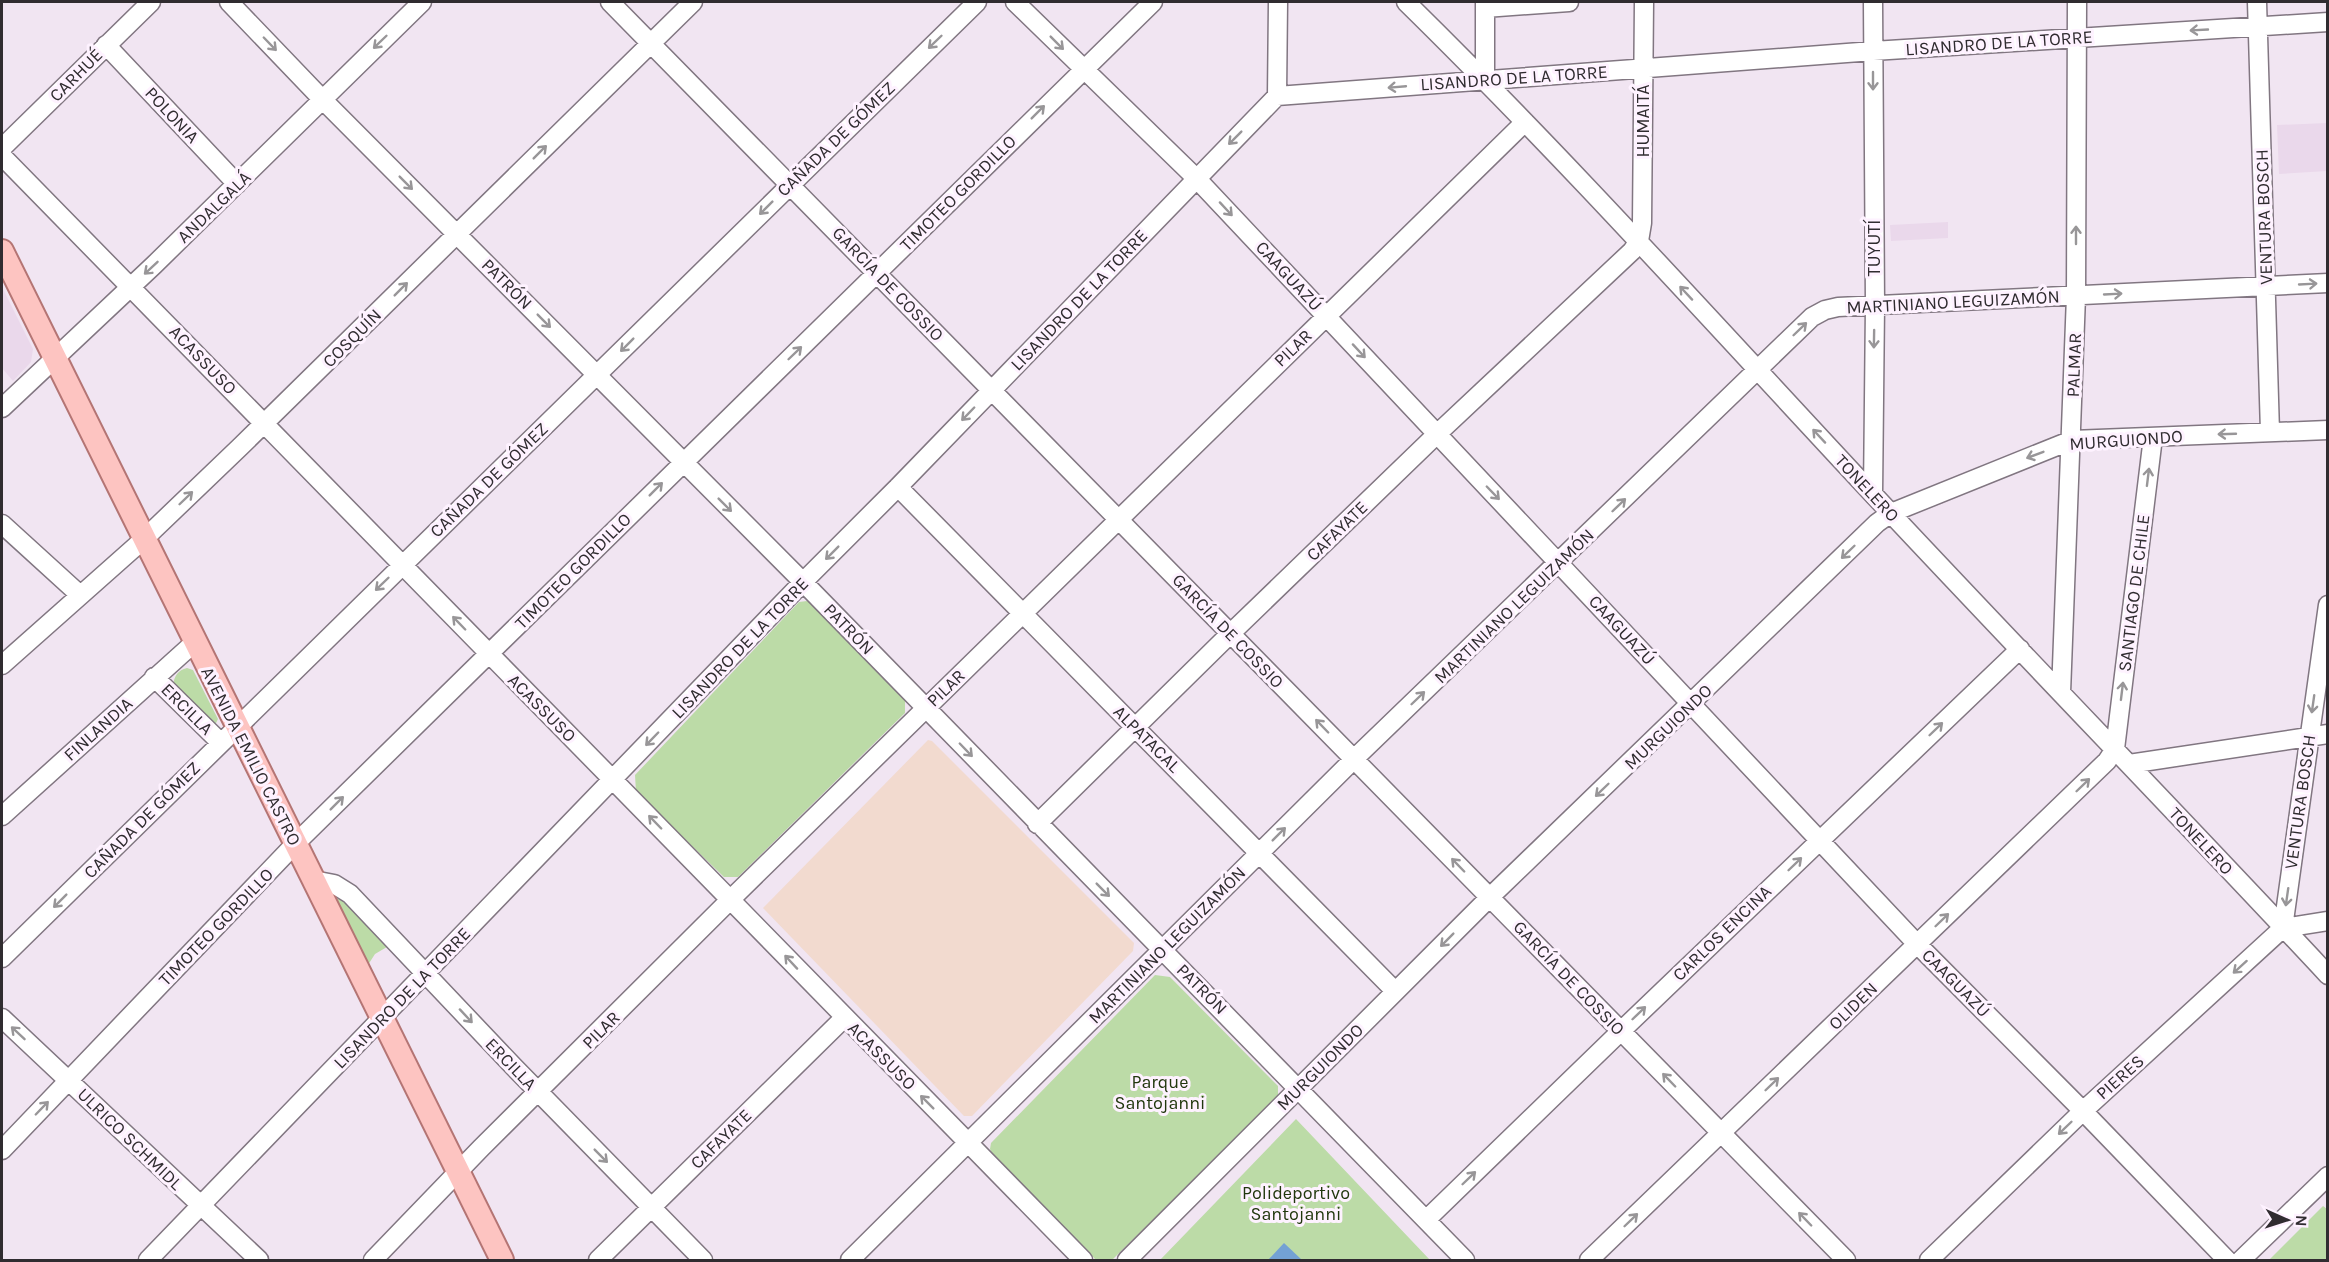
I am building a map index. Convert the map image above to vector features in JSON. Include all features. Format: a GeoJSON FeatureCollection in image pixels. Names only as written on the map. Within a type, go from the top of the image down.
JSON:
{"type":"FeatureCollection","features":[{"type":"Feature","properties":{"kind":"main road","name":"AVENIDA EMILIO CASTRO"},"geometry":{"type":"LineString","coordinates":[[2,251],[195,642],[228,734],[296,844],[502,1260]]}},
{"type":"Feature","properties":{"kind":"street","name":"CARHUÉ"},"geometry":{"type":"LineString","coordinates":[[2,148],[151,2]]}},
{"type":"Feature","properties":{"kind":"street","name":"PATRÓN"},"geometry":{"type":"LineString","coordinates":[[229,2],[322,99],[803,582],[1465,1260]]}},
{"type":"Feature","properties":{"kind":"street","name":"ANDALGALÁ"},"geometry":{"type":"LineString","coordinates":[[2,408],[237,184],[422,2]]}},
{"type":"Feature","properties":{"kind":"street","name":"GARCÍA DE COSSIO"},"geometry":{"type":"LineString","coordinates":[[610,2],[1846,1260]]}},
{"type":"Feature","properties":{"kind":"street","name":"COSQUÍN"},"geometry":{"type":"LineString","coordinates":[[2,665],[144,539],[264,424],[693,2]]}},
{"type":"Feature","properties":{"kind":"street","name":"CAÑADA DE GÓMEZ"},"geometry":{"type":"LineString","coordinates":[[2,958],[977,2]]}},
{"type":"Feature","properties":{"kind":"street","name":"CAAGUAZÚ"},"geometry":{"type":"LineString","coordinates":[[1015,2],[1196,178],[1917,944],[2227,1260]]}},
{"type":"Feature","properties":{"kind":"street","name":"TIMOTEO GORDILLO"},"geometry":{"type":"LineString","coordinates":[[2,1150],[296,844],[1083,68],[1153,2]]}},
{"type":"Feature","properties":{"kind":"street"},"geometry":{"type":"LineString","coordinates":[[1277,96],[1278,2]]}},
{"type":"Feature","properties":{"kind":"street","name":"TONELERO"},"geometry":{"type":"LineString","coordinates":[[1406,2],[1526,122],[1639,241],[1873,494],[2328,975]]}},
{"type":"Feature","properties":{"kind":"street"},"geometry":{"type":"LineString","coordinates":[[1485,80],[1485,5],[1569,2]]}},
{"type":"Feature","properties":{"kind":"street","name":"HUMAITÁ"},"geometry":{"type":"LineString","coordinates":[[1639,241],[1642,223],[1644,2]]}},
{"type":"Feature","properties":{"kind":"street","name":"TUYUTÍ"},"geometry":{"type":"LineString","coordinates":[[1873,2],[1875,305],[1873,494]]}},
{"type":"Feature","properties":{"kind":"street","name":"PALMAR"},"geometry":{"type":"LineString","coordinates":[[2061,693],[2076,296],[2077,2]]}},
{"type":"Feature","properties":{"kind":"street","name":"VENTURA BOSCH"},"geometry":{"type":"LineString","coordinates":[[2257,2],[2270,432]]}},
{"type":"Feature","properties":{"kind":"street","name":"LISANDRO DE LA TORRE"},"geometry":{"type":"LineString","coordinates":[[148,1260],[803,582],[1277,96],[1873,51],[2328,22]]}},
{"type":"Feature","properties":{"kind":"street","name":"POLONIA"},"geometry":{"type":"LineString","coordinates":[[106,45],[237,184]]}},
{"type":"Feature","properties":{"kind":"street","name":"PILAR"},"geometry":{"type":"LineString","coordinates":[[373,1260],[731,899],[1526,122]]}},
{"type":"Feature","properties":{"kind":"street","name":"ACASSUSO"},"geometry":{"type":"LineString","coordinates":[[2,156],[1083,1260]]}},
{"type":"Feature","properties":{"kind":"street","name":"CAFAYATE"},"geometry":{"type":"LineString","coordinates":[[1037,824],[1437,434],[1623,260],[1639,241]]}},
{"type":"Feature","properties":{"kind":"street","name":"MARTINIANO LEGUIZAMÓN"},"geometry":{"type":"LineString","coordinates":[[850,1260],[1354,759],[1560,563],[1812,317],[1825,310],[1838,307],[2328,283]]}},
{"type":"Feature","properties":{"kind":"street","name":"MURGUIONDO"},"geometry":{"type":"LineString","coordinates":[[1127,1260],[1490,897],[1877,523],[1891,513],[2072,440],[2328,430]]}},
{"type":"Feature","properties":{"kind":"street","name":"SANTIAGO DE CHILE"},"geometry":{"type":"LineString","coordinates":[[2115,749],[2153,437]]}},
{"type":"Feature","properties":{"kind":"street","name":"ALPATACAL"},"geometry":{"type":"LineString","coordinates":[[898,487],[1395,992]]}},
{"type":"Feature","properties":{"kind":"street"},"geometry":{"type":"LineString","coordinates":[[2,524],[80,595]]}},
{"type":"Feature","properties":{"kind":"street","name":"VENTURA BOSCH"},"geometry":{"type":"LineString","coordinates":[[2283,928],[2328,605]]}},
{"type":"Feature","properties":{"kind":"street","name":"FINLANDIA"},"geometry":{"type":"LineString","coordinates":[[2,816],[195,642]]}},
{"type":"Feature","properties":{"kind":"street","name":"CARLOS ENCINA"},"geometry":{"type":"LineString","coordinates":[[1427,1219],[1620,1030],[2020,649]]}},
{"type":"Feature","properties":{"kind":"street","name":"ERCILLA"},"geometry":{"type":"LineString","coordinates":[[154,677],[228,734]]}},
{"type":"Feature","properties":{"kind":"street"},"geometry":{"type":"LineString","coordinates":[[2129,764],[2328,734]]}},
{"type":"Feature","properties":{"kind":"street","name":"OLIDEN"},"geometry":{"type":"LineString","coordinates":[[1589,1260],[2107,761],[2115,749]]}},
{"type":"Feature","properties":{"kind":"street","name":"ERCILLA"},"geometry":{"type":"LineString","coordinates":[[314,880],[334,884],[350,894],[538,1092],[703,1260]]}},
{"type":"Feature","properties":{"kind":"street"},"geometry":{"type":"LineString","coordinates":[[2283,928],[2328,921]]}},
{"type":"Feature","properties":{"kind":"street","name":"PIERES"},"geometry":{"type":"LineString","coordinates":[[1929,1260],[2083,1111],[2283,928]]}},
{"type":"Feature","properties":{"kind":"street","name":"ULRICO SCHMIDL"},"geometry":{"type":"LineString","coordinates":[[2,1018],[259,1260]]}},
{"type":"Feature","properties":{"kind":"street","name":"CAFAYATE"},"geometry":{"type":"LineString","coordinates":[[598,1260],[844,1018]]}},
{"type":"Feature","properties":{"kind":"street"},"geometry":{"type":"LineString","coordinates":[[2241,1260],[2328,1176]]}},
{"type":"Feature","properties":{"kind":"shaded area"},"geometry":{"type":"Polygon","coordinates":[[[2327,123],[2327,171],[2279,174],[2277,125],[2327,123]]]}},
{"type":"Feature","properties":{"kind":"shaded area"},"geometry":{"type":"Polygon","coordinates":[[[1948,222],[1948,238],[1891,241],[1890,225],[1948,222]]]}},
{"type":"Feature","properties":{"kind":"shaded area"},"geometry":{"type":"Polygon","coordinates":[[[2,287],[33,349],[31,362],[13,381],[2,368],[2,287]]]}},
{"type":"Feature","properties":{"kind":"shaded area"},"geometry":{"type":"Polygon","coordinates":[[[928,740],[932,741],[1134,943],[1133,951],[972,1116],[964,1116],[763,908],[928,740]]]}},
{"type":"Feature","properties":{"kind":"green space"},"geometry":{"type":"Polygon","coordinates":[[[799,602],[813,603],[905,698],[905,713],[738,877],[724,877],[636,792],[635,775],[799,602]]]}},
{"type":"Feature","properties":{"kind":"green space"},"geometry":{"type":"Polygon","coordinates":[[[187,668],[193,670],[218,719],[215,725],[173,686],[177,674],[187,668]]]}},
{"type":"Feature","properties":{"kind":"green space"},"geometry":{"type":"Polygon","coordinates":[[[340,895],[392,944],[375,954],[366,968],[336,901],[340,895]]]}},
{"type":"Feature","properties":{"kind":"green space","name":"Parque Santojanni"},"geometry":{"type":"Polygon","coordinates":[[[1155,975],[1170,977],[1278,1086],[1278,1097],[1112,1260],[1096,1260],[993,1156],[990,1149],[991,1143],[1155,975]]]}},
{"type":"Feature","properties":{"kind":"green space","name":"Polideportivo Santojanni"},"geometry":{"type":"Polygon","coordinates":[[[1296,1119],[1430,1260],[1160,1260],[1296,1119]]]}},
{"type":"Feature","properties":{"kind":"green space"},"geometry":{"type":"Polygon","coordinates":[[[2323,1206],[2327,1209],[2327,1260],[2269,1260],[2323,1206]]]}},
{"type":"Feature","properties":{"kind":"water"},"geometry":{"type":"Polygon","coordinates":[[[1284,1243],[1302,1260],[1268,1260],[1284,1243]]]}}]}
